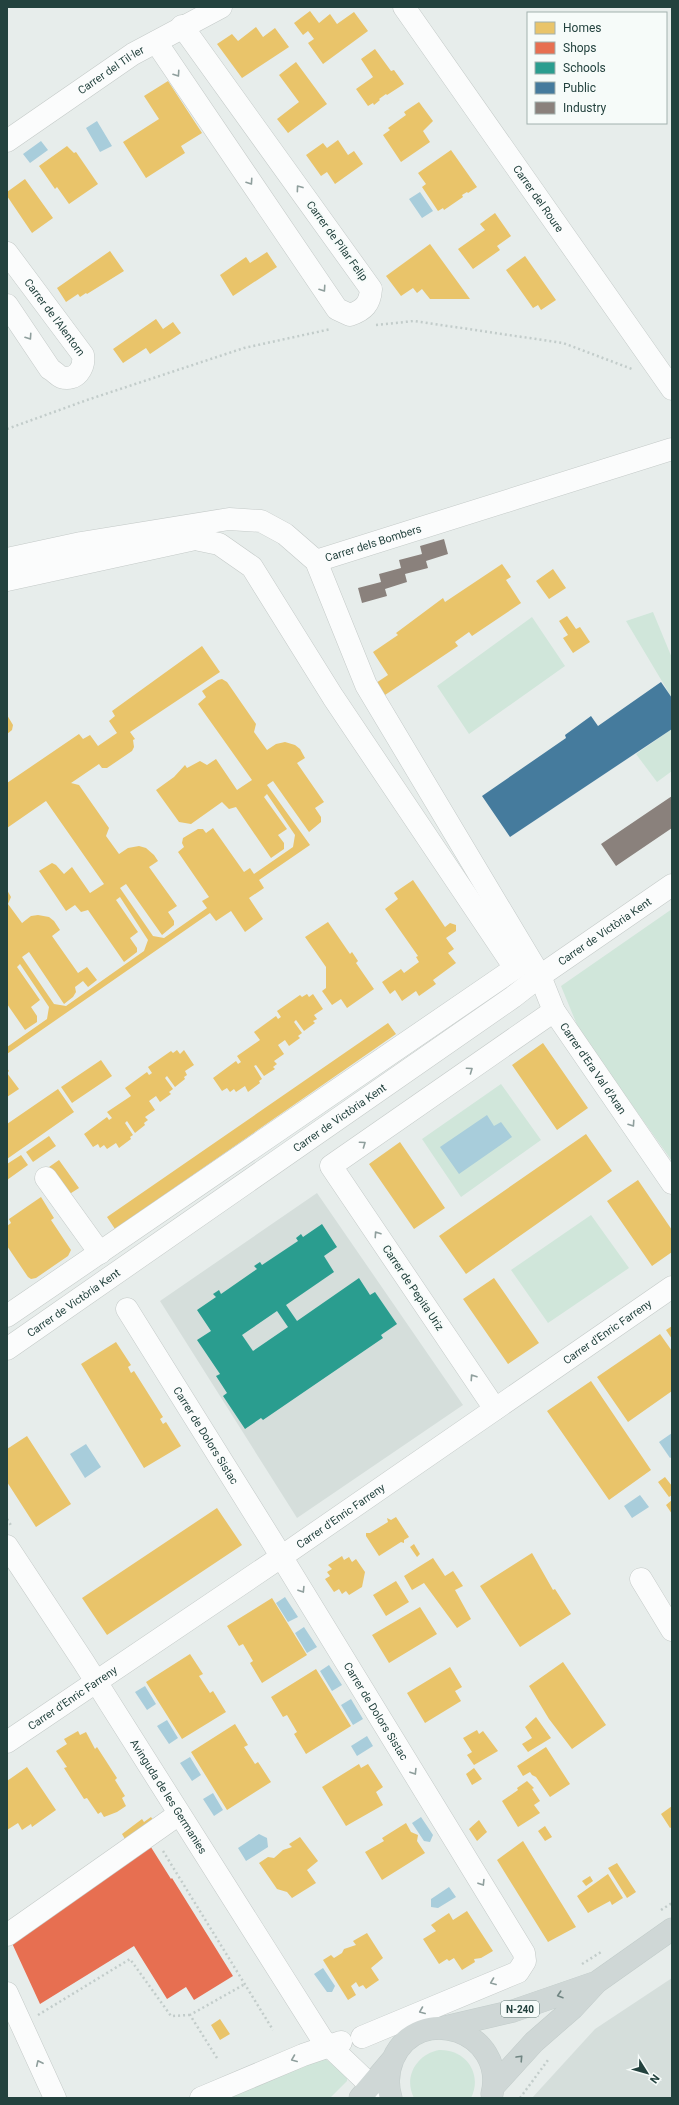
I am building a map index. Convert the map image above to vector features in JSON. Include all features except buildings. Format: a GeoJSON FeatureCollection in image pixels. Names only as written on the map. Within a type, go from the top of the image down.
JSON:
{"type":"FeatureCollection","features":[{"type":"Feature","properties":{"kind":"main road","name":"N-240"},"geometry":{"type":"LineString","coordinates":[[492,2092],[534,2042],[573,2008],[597,1982],[672,1929]]}},
{"type":"Feature","properties":{"kind":"main road","name":"N-240"},"geometry":{"type":"LineString","coordinates":[[372,2093],[395,2056],[408,2040],[434,2029],[513,2012],[597,1982]]}},
{"type":"Feature","properties":{"kind":"main road","name":"N-240"},"geometry":{"type":"LineString","coordinates":[[434,2029],[460,2032],[478,2042],[490,2059],[493,2072],[492,2092]]}},
{"type":"Feature","properties":{"kind":"main road","name":"N-240"},"geometry":{"type":"LineString","coordinates":[[391,2098],[388,2080],[395,2056]]}},
{"type":"Feature","properties":{"kind":"street","name":"Carrer del Til·ler"},"geometry":{"type":"LineString","coordinates":[[7,141],[133,54],[182,26],[221,7]]}},
{"type":"Feature","properties":{"kind":"street","name":"Carrer del Roure"},"geometry":{"type":"LineString","coordinates":[[404,7],[672,389]]}},
{"type":"Feature","properties":{"kind":"street","name":"Carrer de Pilar Felip"},"geometry":{"type":"LineString","coordinates":[[156,42],[337,309],[350,315],[358,312],[367,305],[372,289],[182,26]]}},
{"type":"Feature","properties":{"kind":"street","name":"Carrer de l'Alentorn"},"geometry":{"type":"LineString","coordinates":[[7,254],[83,355],[84,363],[82,368],[75,376],[67,378],[60,376],[50,369],[7,305]]}},
{"type":"Feature","properties":{"kind":"street","name":"Carrer dels Bombers"},"geometry":{"type":"LineString","coordinates":[[7,559],[81,543],[229,519],[261,521],[285,534],[316,561],[672,449]]}},
{"type":"Feature","properties":{"kind":"street"},"geometry":{"type":"LineString","coordinates":[[7,580],[195,539],[219,544],[252,567],[334,697],[527,963]]}},
{"type":"Feature","properties":{"kind":"street"},"geometry":{"type":"LineString","coordinates":[[316,561],[366,685],[527,963]]}},
{"type":"Feature","properties":{"kind":"street","name":"Carrer de Victòria Kent"},"geometry":{"type":"LineString","coordinates":[[7,1316],[527,963],[672,885]]}},
{"type":"Feature","properties":{"kind":"street","name":"Carrer de Victòria Kent"},"geometry":{"type":"LineString","coordinates":[[7,1349],[488,1015],[527,963]]}},
{"type":"Feature","properties":{"kind":"street","name":"Carrer d'Era Val d'Aran"},"geometry":{"type":"LineString","coordinates":[[527,963],[554,1011],[672,1183]]}},
{"type":"Feature","properties":{"kind":"street","name":"Carrer de Pepita Uriz"},"geometry":{"type":"LineString","coordinates":[[495,1409],[331,1166],[554,1011]]}},
{"type":"Feature","properties":{"kind":"street"},"geometry":{"type":"LineString","coordinates":[[46,1178],[100,1253]]}},
{"type":"Feature","properties":{"kind":"street","name":"Carrer d'Enric Farreny"},"geometry":{"type":"LineString","coordinates":[[7,1742],[281,1557],[672,1287]]}},
{"type":"Feature","properties":{"kind":"street","name":"Carrer de Dolors Sistac"},"geometry":{"type":"LineString","coordinates":[[126,1309],[281,1557],[524,1953],[525,1961],[518,1972],[362,2037]]}},
{"type":"Feature","properties":{"kind":"street","name":"Avinguda de les Germanies"},"geometry":{"type":"LineString","coordinates":[[7,1546],[96,1682],[322,2039],[372,2093]]}},
{"type":"Feature","properties":{"kind":"street"},"geometry":{"type":"LineString","coordinates":[[640,1579],[672,1630]]}},
{"type":"Feature","properties":{"kind":"street"},"geometry":{"type":"LineString","coordinates":[[7,1935],[179,1814]]}},
{"type":"Feature","properties":{"kind":"street"},"geometry":{"type":"LineString","coordinates":[[7,1993],[55,2098]]}},
{"type":"Feature","properties":{"kind":"street"},"geometry":{"type":"LineString","coordinates":[[201,2098],[303,2055],[330,2046],[362,2037],[434,2029]]}},
{"type":"Feature","properties":{"kind":"path"},"geometry":{"type":"LineString","coordinates":[[370,325],[414,321],[563,343],[635,370]]}},
{"type":"Feature","properties":{"kind":"path"},"geometry":{"type":"LineString","coordinates":[[7,429],[88,400],[244,348],[332,329]]}},
{"type":"Feature","properties":{"kind":"path"},"geometry":{"type":"LineString","coordinates":[[152,1833],[273,2030]]}},
{"type":"Feature","properties":{"kind":"path"},"geometry":{"type":"LineString","coordinates":[[32,2018],[130,1959],[171,2016],[190,2015],[245,1984]]}},
{"type":"Feature","properties":{"kind":"path"},"geometry":{"type":"LineString","coordinates":[[190,2015],[218,2058]]}},
{"type":"Feature","properties":{"kind":"shaded area"},"geometry":{"type":"Polygon","coordinates":[[[317,1193],[463,1405],[297,1518],[160,1301],[317,1193]]]}},
{"type":"Feature","properties":{"kind":"shaded area"},"geometry":{"type":"Polygon","coordinates":[[[672,1978],[672,2098],[532,2098],[595,2029],[672,1978]]]}},
{"type":"Feature","properties":{"kind":"green space"},"geometry":{"type":"Polygon","coordinates":[[[653,612],[672,658],[672,698],[626,621],[653,612]]]}},
{"type":"Feature","properties":{"kind":"green space"},"geometry":{"type":"Polygon","coordinates":[[[532,617],[565,666],[469,734],[437,686],[532,617]]]}},
{"type":"Feature","properties":{"kind":"green space"},"geometry":{"type":"Polygon","coordinates":[[[672,729],[672,771],[657,782],[636,754],[672,729]]]}},
{"type":"Feature","properties":{"kind":"green space"},"geometry":{"type":"Polygon","coordinates":[[[672,909],[672,1161],[580,1032],[561,986],[672,909]]]}},
{"type":"Feature","properties":{"kind":"green space"},"geometry":{"type":"Polygon","coordinates":[[[501,1084],[541,1140],[461,1197],[422,1139],[501,1084]]]}},
{"type":"Feature","properties":{"kind":"green space"},"geometry":{"type":"Polygon","coordinates":[[[591,1215],[629,1268],[548,1323],[511,1270],[591,1215]]]}},
{"type":"Feature","properties":{"kind":"green space"},"geometry":{"type":"Polygon","coordinates":[[[439,2050],[457,2054],[464,2058],[470,2065],[475,2080],[471,2098],[414,2098],[410,2082],[414,2068],[424,2056],[439,2050]]]}},
{"type":"Feature","properties":{"kind":"green space"},"geometry":{"type":"Polygon","coordinates":[[[319,2054],[347,2075],[347,2081],[331,2097],[332,2098],[210,2098],[319,2054]]]}},
{"type":"Feature","properties":{"kind":"water"},"geometry":{"type":"Polygon","coordinates":[[[97,121],[112,146],[100,152],[86,128],[97,121]]]}},
{"type":"Feature","properties":{"kind":"water"},"geometry":{"type":"Polygon","coordinates":[[[41,141],[48,150],[30,163],[23,154],[41,141]]]}},
{"type":"Feature","properties":{"kind":"water"},"geometry":{"type":"Polygon","coordinates":[[[420,192],[433,211],[422,218],[409,199],[420,192]]]}},
{"type":"Feature","properties":{"kind":"water"},"geometry":{"type":"Polygon","coordinates":[[[487,1115],[494,1126],[501,1122],[512,1137],[459,1174],[440,1147],[487,1115]]]}},
{"type":"Feature","properties":{"kind":"water"},"geometry":{"type":"Polygon","coordinates":[[[672,1433],[672,1457],[670,1458],[659,1442],[672,1433]]]}},
{"type":"Feature","properties":{"kind":"water"},"geometry":{"type":"Polygon","coordinates":[[[86,1444],[101,1467],[85,1478],[70,1454],[86,1444]]]}},
{"type":"Feature","properties":{"kind":"water"},"geometry":{"type":"Polygon","coordinates":[[[640,1495],[649,1507],[632,1518],[624,1506],[640,1495]]]}},
{"type":"Feature","properties":{"kind":"water"},"geometry":{"type":"Polygon","coordinates":[[[285,1597],[298,1617],[288,1622],[276,1603],[285,1597]]]}},
{"type":"Feature","properties":{"kind":"water"},"geometry":{"type":"Polygon","coordinates":[[[304,1627],[317,1647],[307,1653],[295,1633],[304,1627]]]}},
{"type":"Feature","properties":{"kind":"water"},"geometry":{"type":"Polygon","coordinates":[[[329,1665],[342,1685],[332,1691],[320,1671],[329,1665]]]}},
{"type":"Feature","properties":{"kind":"water"},"geometry":{"type":"Polygon","coordinates":[[[145,1686],[156,1704],[147,1710],[135,1692],[145,1686]]]}},
{"type":"Feature","properties":{"kind":"water"},"geometry":{"type":"Polygon","coordinates":[[[351,1699],[363,1719],[353,1725],[341,1705],[351,1699]]]}},
{"type":"Feature","properties":{"kind":"water"},"geometry":{"type":"Polygon","coordinates":[[[167,1720],[178,1738],[169,1744],[157,1726],[167,1720]]]}},
{"type":"Feature","properties":{"kind":"water"},"geometry":{"type":"Polygon","coordinates":[[[367,1736],[373,1746],[357,1756],[351,1746],[367,1736]]]}},
{"type":"Feature","properties":{"kind":"water"},"geometry":{"type":"Polygon","coordinates":[[[190,1757],[201,1775],[192,1781],[180,1763],[190,1757]]]}},
{"type":"Feature","properties":{"kind":"water"},"geometry":{"type":"Polygon","coordinates":[[[213,1793],[223,1810],[214,1816],[203,1799],[213,1793]]]}},
{"type":"Feature","properties":{"kind":"water"},"geometry":{"type":"Polygon","coordinates":[[[421,1817],[433,1835],[430,1842],[424,1841],[412,1823],[421,1817]]]}},
{"type":"Feature","properties":{"kind":"water"},"geometry":{"type":"Polygon","coordinates":[[[259,1834],[267,1838],[268,1847],[246,1861],[238,1848],[259,1834]]]}},
{"type":"Feature","properties":{"kind":"water"},"geometry":{"type":"Polygon","coordinates":[[[449,1887],[456,1897],[438,1908],[431,1907],[431,1899],[449,1887]]]}},
{"type":"Feature","properties":{"kind":"water"},"geometry":{"type":"Polygon","coordinates":[[[323,1968],[335,1986],[332,1992],[327,1992],[314,1974],[323,1968]]]}}]}
